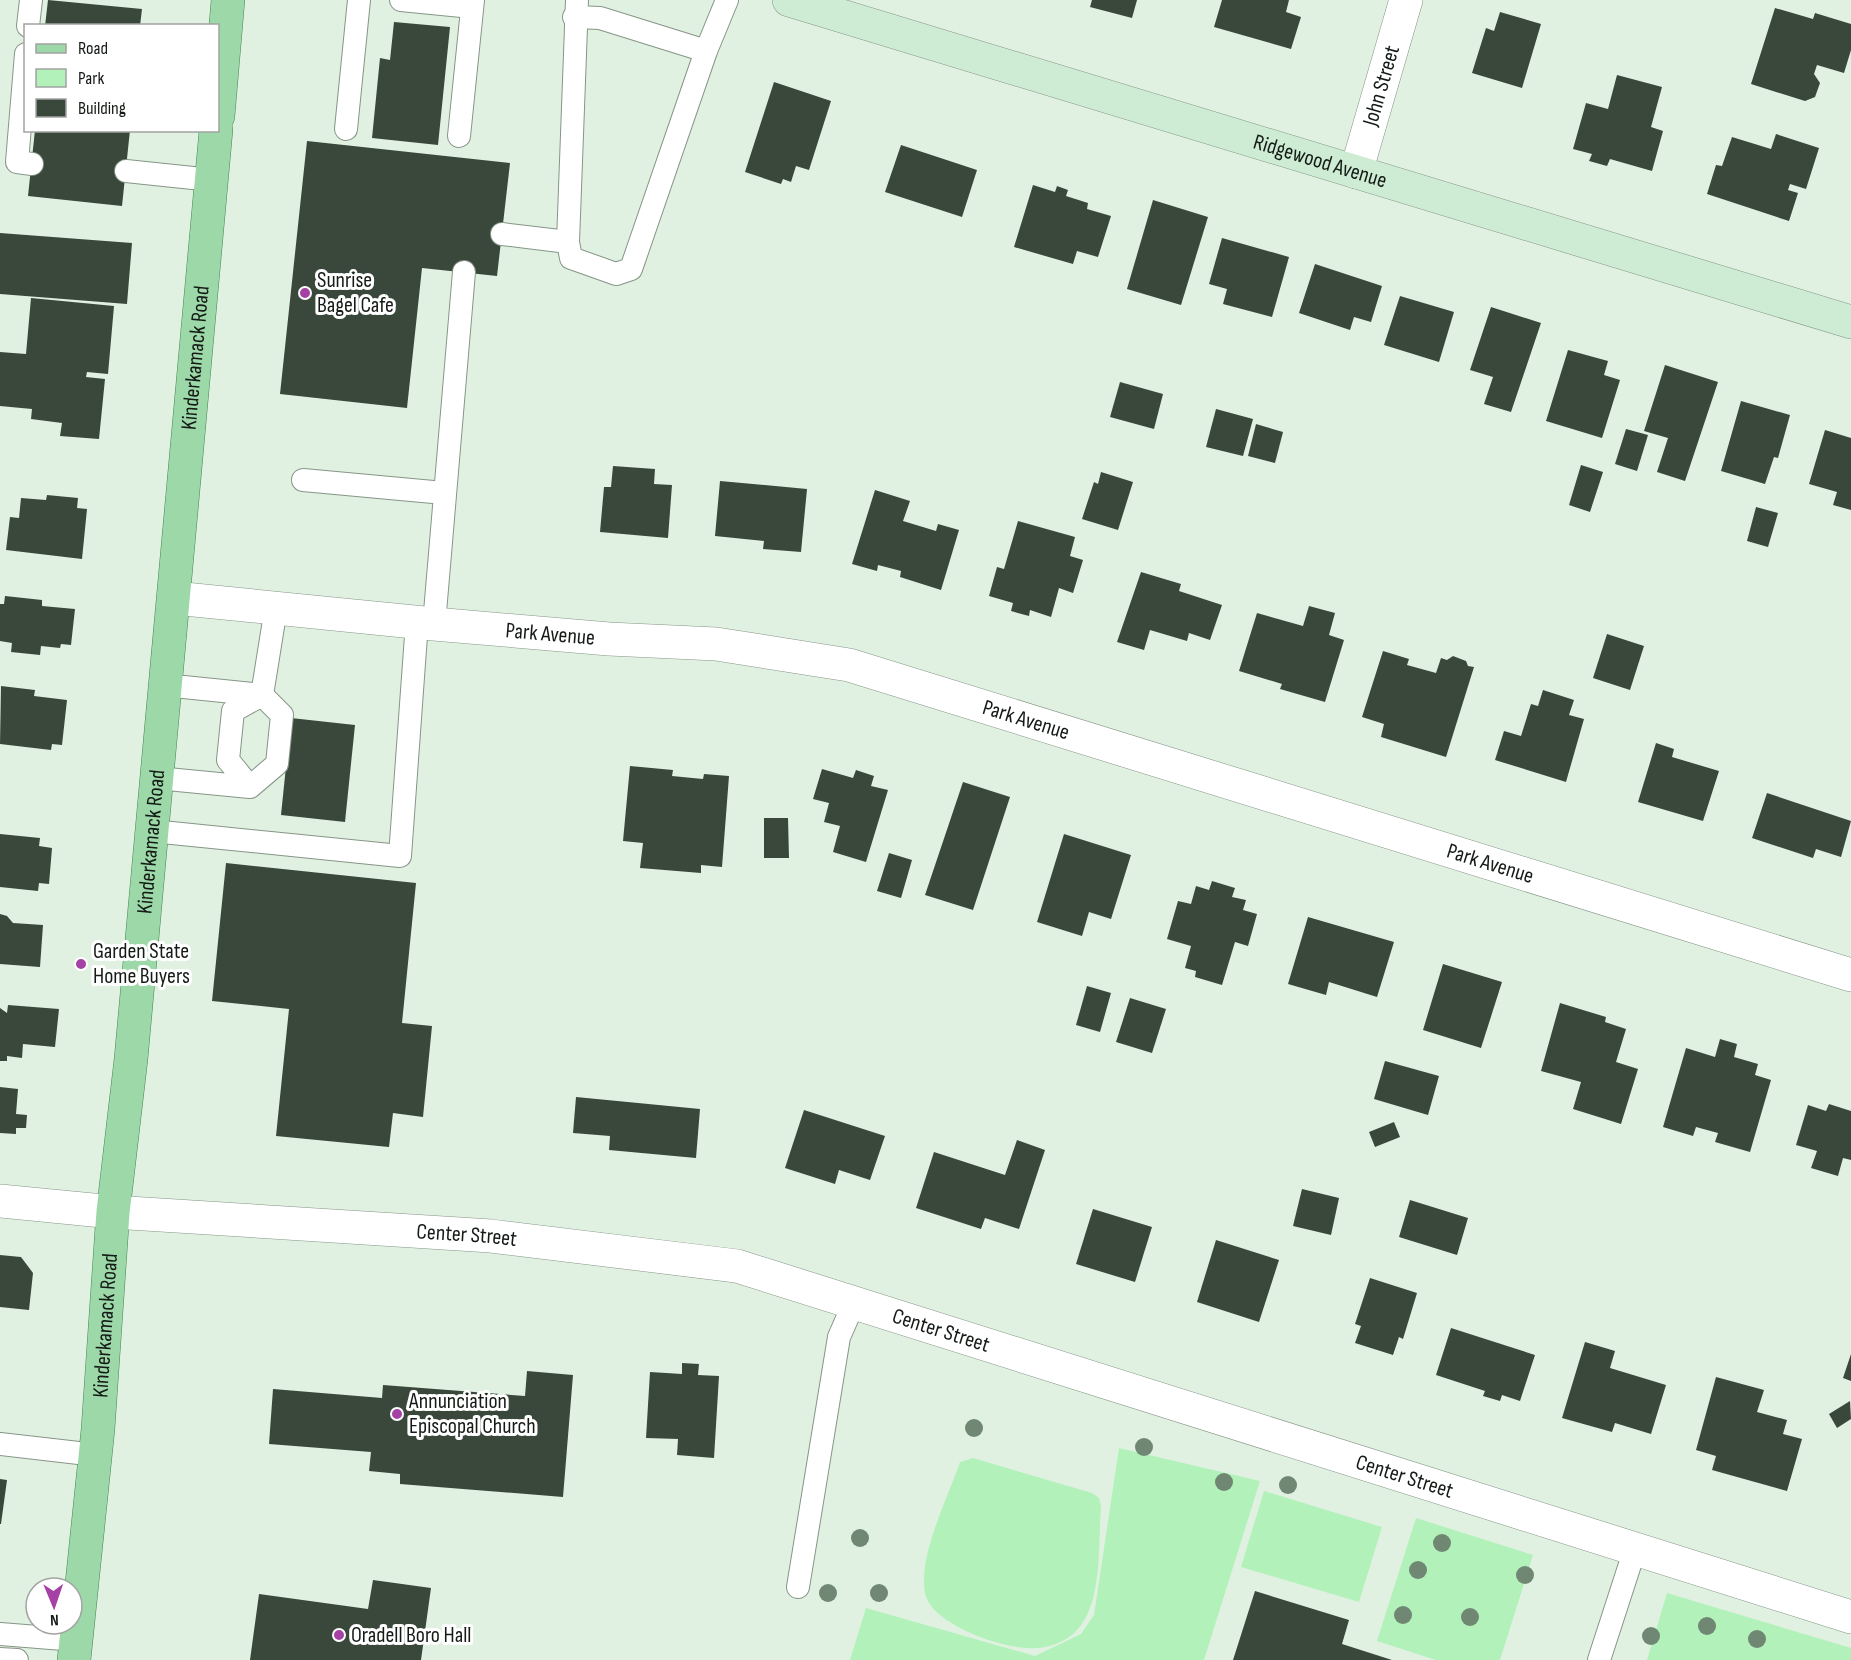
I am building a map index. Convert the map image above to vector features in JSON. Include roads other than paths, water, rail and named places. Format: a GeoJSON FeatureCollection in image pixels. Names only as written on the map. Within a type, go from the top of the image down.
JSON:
{"type":"FeatureCollection","features":[{"type":"Feature","properties":{"kind":"main road"},"geometry":{"type":"LineString","coordinates":[[219,104],[228,0]]}},
{"type":"Feature","properties":{"kind":"main road","name":"Kinderkamack Road"},"geometry":{"type":"LineString","coordinates":[[75,1650],[96,1455],[113,1212],[131,1059],[216,132]]}},
{"type":"Feature","properties":{"kind":"street","name":"Ridgewood Avenue"},"geometry":{"type":"LineString","coordinates":[[789,0],[1851,322]]}},
{"type":"Feature","properties":{"kind":"street","name":"John Street"},"geometry":{"type":"LineString","coordinates":[[1356,172],[1406,0]]}},
{"type":"Feature","properties":{"kind":"street","name":"Park Avenue"},"geometry":{"type":"LineString","coordinates":[[174,597],[609,639],[716,644],[849,665],[1851,975]]}},
{"type":"Feature","properties":{"kind":"street","name":"Center Street"},"geometry":{"type":"LineString","coordinates":[[0,1202],[113,1212],[491,1236],[737,1266],[1851,1617]]}},
{"type":"Feature","properties":{"kind":"lane"},"geometry":{"type":"LineString","coordinates":[[28,24],[31,0]]}},
{"type":"Feature","properties":{"kind":"lane"},"geometry":{"type":"LineString","coordinates":[[346,129],[359,0]]}},
{"type":"Feature","properties":{"kind":"lane"},"geometry":{"type":"LineString","coordinates":[[401,0],[472,3],[459,136]]}},
{"type":"Feature","properties":{"kind":"lane"},"geometry":{"type":"LineString","coordinates":[[706,51],[576,9],[567,242],[571,258],[616,274],[631,269],[706,51],[727,0]]}},
{"type":"Feature","properties":{"kind":"lane"},"geometry":{"type":"LineString","coordinates":[[24,76],[16,162],[32,164]]}},
{"type":"Feature","properties":{"kind":"lane"},"geometry":{"type":"LineString","coordinates":[[126,171],[212,180]]}},
{"type":"Feature","properties":{"kind":"lane"},"geometry":{"type":"LineString","coordinates":[[502,234],[567,242]]}},
{"type":"Feature","properties":{"kind":"lane"},"geometry":{"type":"LineString","coordinates":[[152,831],[400,856],[426,623],[444,493],[464,272]]}},
{"type":"Feature","properties":{"kind":"lane"},"geometry":{"type":"LineString","coordinates":[[303,480],[444,493]]}},
{"type":"Feature","properties":{"kind":"lane"},"geometry":{"type":"LineString","coordinates":[[262,695],[276,608]]}},
{"type":"Feature","properties":{"kind":"lane"},"geometry":{"type":"LineString","coordinates":[[157,778],[250,787],[277,764],[282,715],[262,695],[164,685]]}},
{"type":"Feature","properties":{"kind":"lane"},"geometry":{"type":"LineString","coordinates":[[250,787],[228,760],[233,711],[262,695]]}},
{"type":"Feature","properties":{"kind":"lane"},"geometry":{"type":"LineString","coordinates":[[798,1587],[839,1337],[854,1303]]}},
{"type":"Feature","properties":{"kind":"lane"},"geometry":{"type":"LineString","coordinates":[[0,1444],[96,1455]]}},
{"type":"Feature","properties":{"kind":"lane"},"geometry":{"type":"LineString","coordinates":[[1599,1660],[1635,1549]]}},
{"type":"Feature","properties":{"kind":"lane"},"geometry":{"type":"LineString","coordinates":[[0,1634],[75,1650]]}},
{"type":"Feature","properties":{"kind":"lane"},"geometry":{"type":"LineString","coordinates":[[0,1659],[17,1660]]}},
{"type":"Feature","properties":{"kind":"place","name":"Sunrise Bagel Cafe"},"geometry":{"type":"Point","coordinates":[305,293]}},
{"type":"Feature","properties":{"kind":"place","name":"Garden State Home Buyers"},"geometry":{"type":"Point","coordinates":[81,964]}},
{"type":"Feature","properties":{"kind":"place","name":"Annunciation Episcopal Church"},"geometry":{"type":"Point","coordinates":[397,1414]}},
{"type":"Feature","properties":{"kind":"place","name":"Oradell Boro Hall"},"geometry":{"type":"Point","coordinates":[339,1635]}}]}
